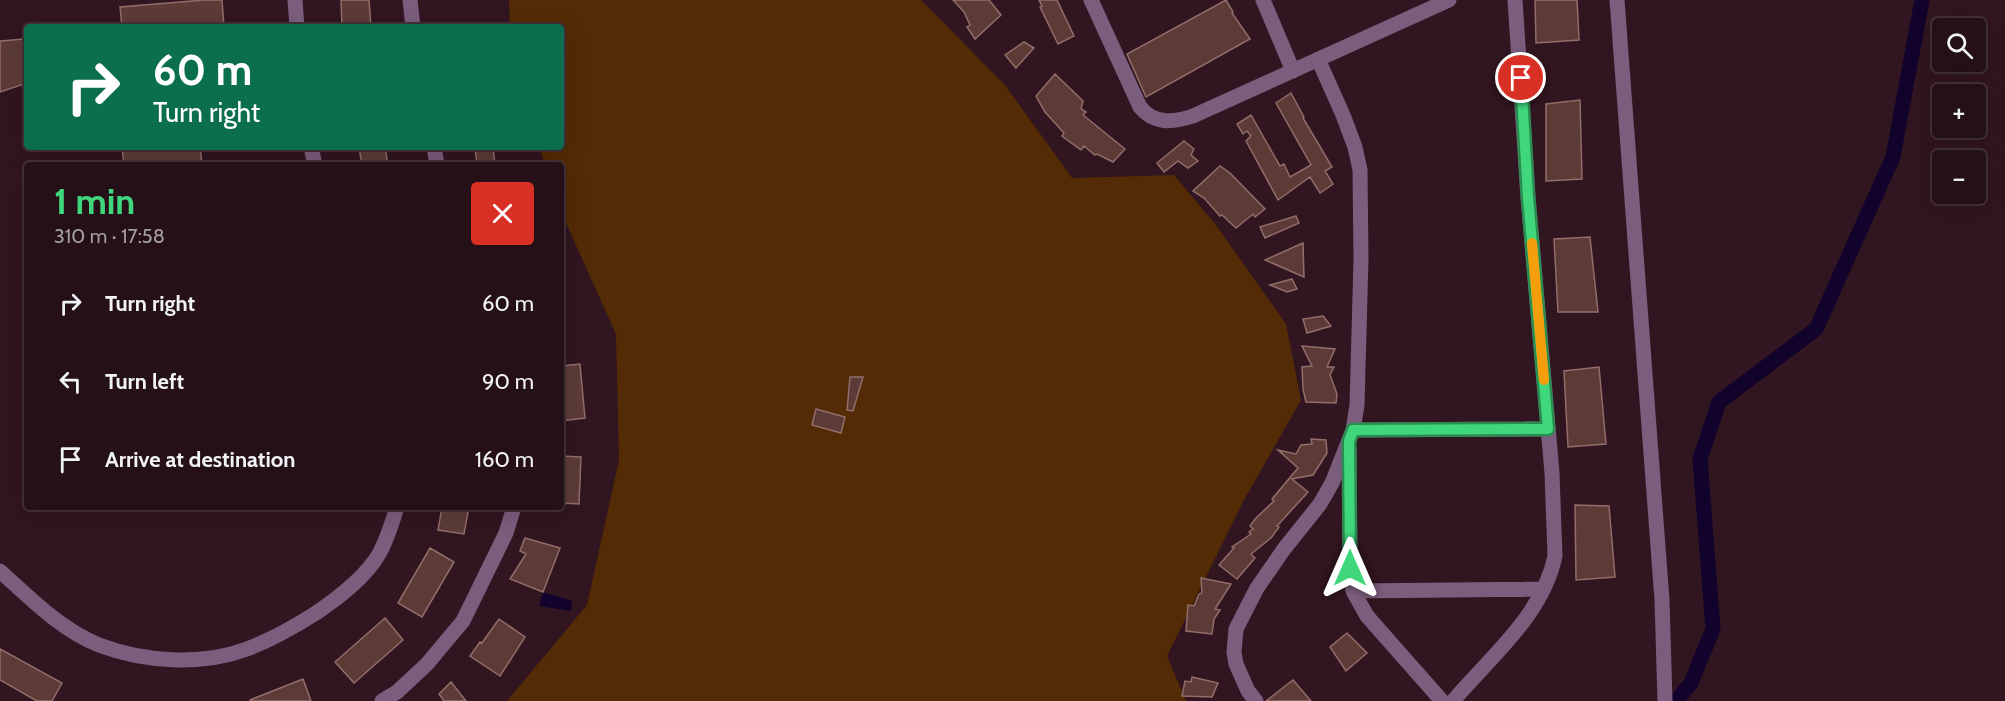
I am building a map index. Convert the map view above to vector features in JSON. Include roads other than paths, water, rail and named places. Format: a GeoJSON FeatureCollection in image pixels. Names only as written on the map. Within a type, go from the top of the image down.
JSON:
{"type":"FeatureCollection","features":[{"type":"Feature","properties":{"kind":"street"},"geometry":{"type":"LineString","coordinates":[[295,0],[297,24]]}},
{"type":"Feature","properties":{"kind":"street"},"geometry":{"type":"LineString","coordinates":[[410,0],[413,24]]}},
{"type":"Feature","properties":{"kind":"street"},"geometry":{"type":"LineString","coordinates":[[1091,0],[1140,107],[1157,120],[1172,121],[1193,116],[1441,2]]}},
{"type":"Feature","properties":{"kind":"street"},"geometry":{"type":"LineString","coordinates":[[1263,0],[1293,70]]}},
{"type":"Feature","properties":{"kind":"street"},"geometry":{"type":"LineString","coordinates":[[1453,701],[1527,616],[1543,589],[1555,556],[1548,429],[1528,197],[1515,0]]}},
{"type":"Feature","properties":{"kind":"street"},"geometry":{"type":"LineString","coordinates":[[1617,0],[1662,600],[1665,698]]}},
{"type":"Feature","properties":{"kind":"street"},"geometry":{"type":"LineString","coordinates":[[1318,58],[1343,115],[1355,147],[1360,170],[1359,359],[1357,405],[1351,436],[1350,568],[1353,591],[1367,616],[1442,701]]}},
{"type":"Feature","properties":{"kind":"street"},"geometry":{"type":"LineString","coordinates":[[1351,436],[1548,429]]}},
{"type":"Feature","properties":{"kind":"street"},"geometry":{"type":"LineString","coordinates":[[1256,701],[1248,691],[1236,664],[1234,652],[1236,629],[1257,588],[1328,490],[1351,436]]}},
{"type":"Feature","properties":{"kind":"street"},"geometry":{"type":"LineString","coordinates":[[0,571],[38,606],[67,627],[97,644],[130,655],[155,659],[214,657],[246,650],[289,630],[331,603],[379,554],[396,510]]}},
{"type":"Feature","properties":{"kind":"street"},"geometry":{"type":"LineString","coordinates":[[382,701],[397,692],[427,664],[463,621],[507,533],[513,510]]}},
{"type":"Feature","properties":{"kind":"street"},"geometry":{"type":"LineString","coordinates":[[1353,591],[1543,589]]}},
{"type":"Feature","properties":{"kind":"waterway"},"geometry":{"type":"LineString","coordinates":[[1676,701],[1691,683],[1713,629],[1700,459],[1719,402],[1816,329],[1893,157],[1922,0]]}}]}
